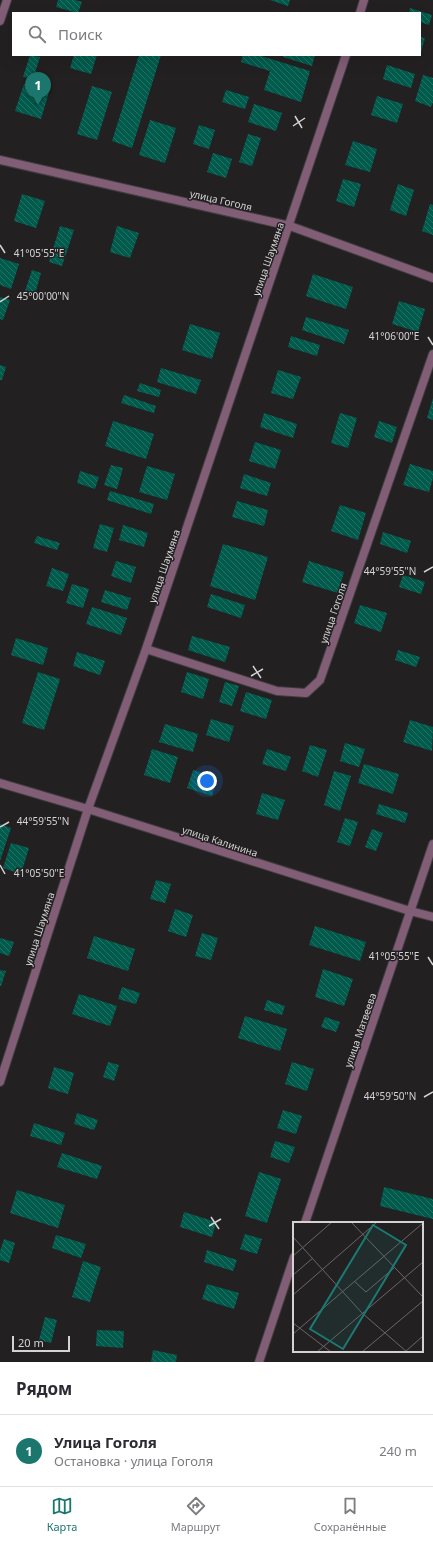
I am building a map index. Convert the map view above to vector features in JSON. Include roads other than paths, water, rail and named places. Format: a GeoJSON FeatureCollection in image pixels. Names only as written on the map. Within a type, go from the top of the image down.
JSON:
{"type":"FeatureCollection","features":[{"type":"Feature","properties":{"kind":"street"},"geometry":{"type":"LineString","coordinates":[[0,21],[7,0]]}},
{"type":"Feature","properties":{"kind":"street"},"geometry":{"type":"LineString","coordinates":[[360,12],[364,0]]}},
{"type":"Feature","properties":{"kind":"street","name":"улица Шаумяна"},"geometry":{"type":"LineString","coordinates":[[0,1082],[88,809],[146,649],[290,226],[346,56]]}},
{"type":"Feature","properties":{"kind":"street","name":"улица Гоголя"},"geometry":{"type":"LineString","coordinates":[[0,160],[290,226],[433,278]]}},
{"type":"Feature","properties":{"kind":"street","name":"улица Гоголя"},"geometry":{"type":"LineString","coordinates":[[146,649],[277,691],[306,693],[320,680],[433,354]]}},
{"type":"Feature","properties":{"kind":"street","name":"улица Калинина"},"geometry":{"type":"LineString","coordinates":[[0,783],[433,917]]}},
{"type":"Feature","properties":{"kind":"street","name":"улица Матвеева"},"geometry":{"type":"LineString","coordinates":[[305,1222],[433,844]]}},
{"type":"Feature","properties":{"kind":"street"},"geometry":{"type":"LineString","coordinates":[[259,1362],[293,1260]]}},
{"type":"Feature","properties":{"kind":"place","name":"Улица Гоголя"},"geometry":{"type":"Point","coordinates":[38,105]}}]}
